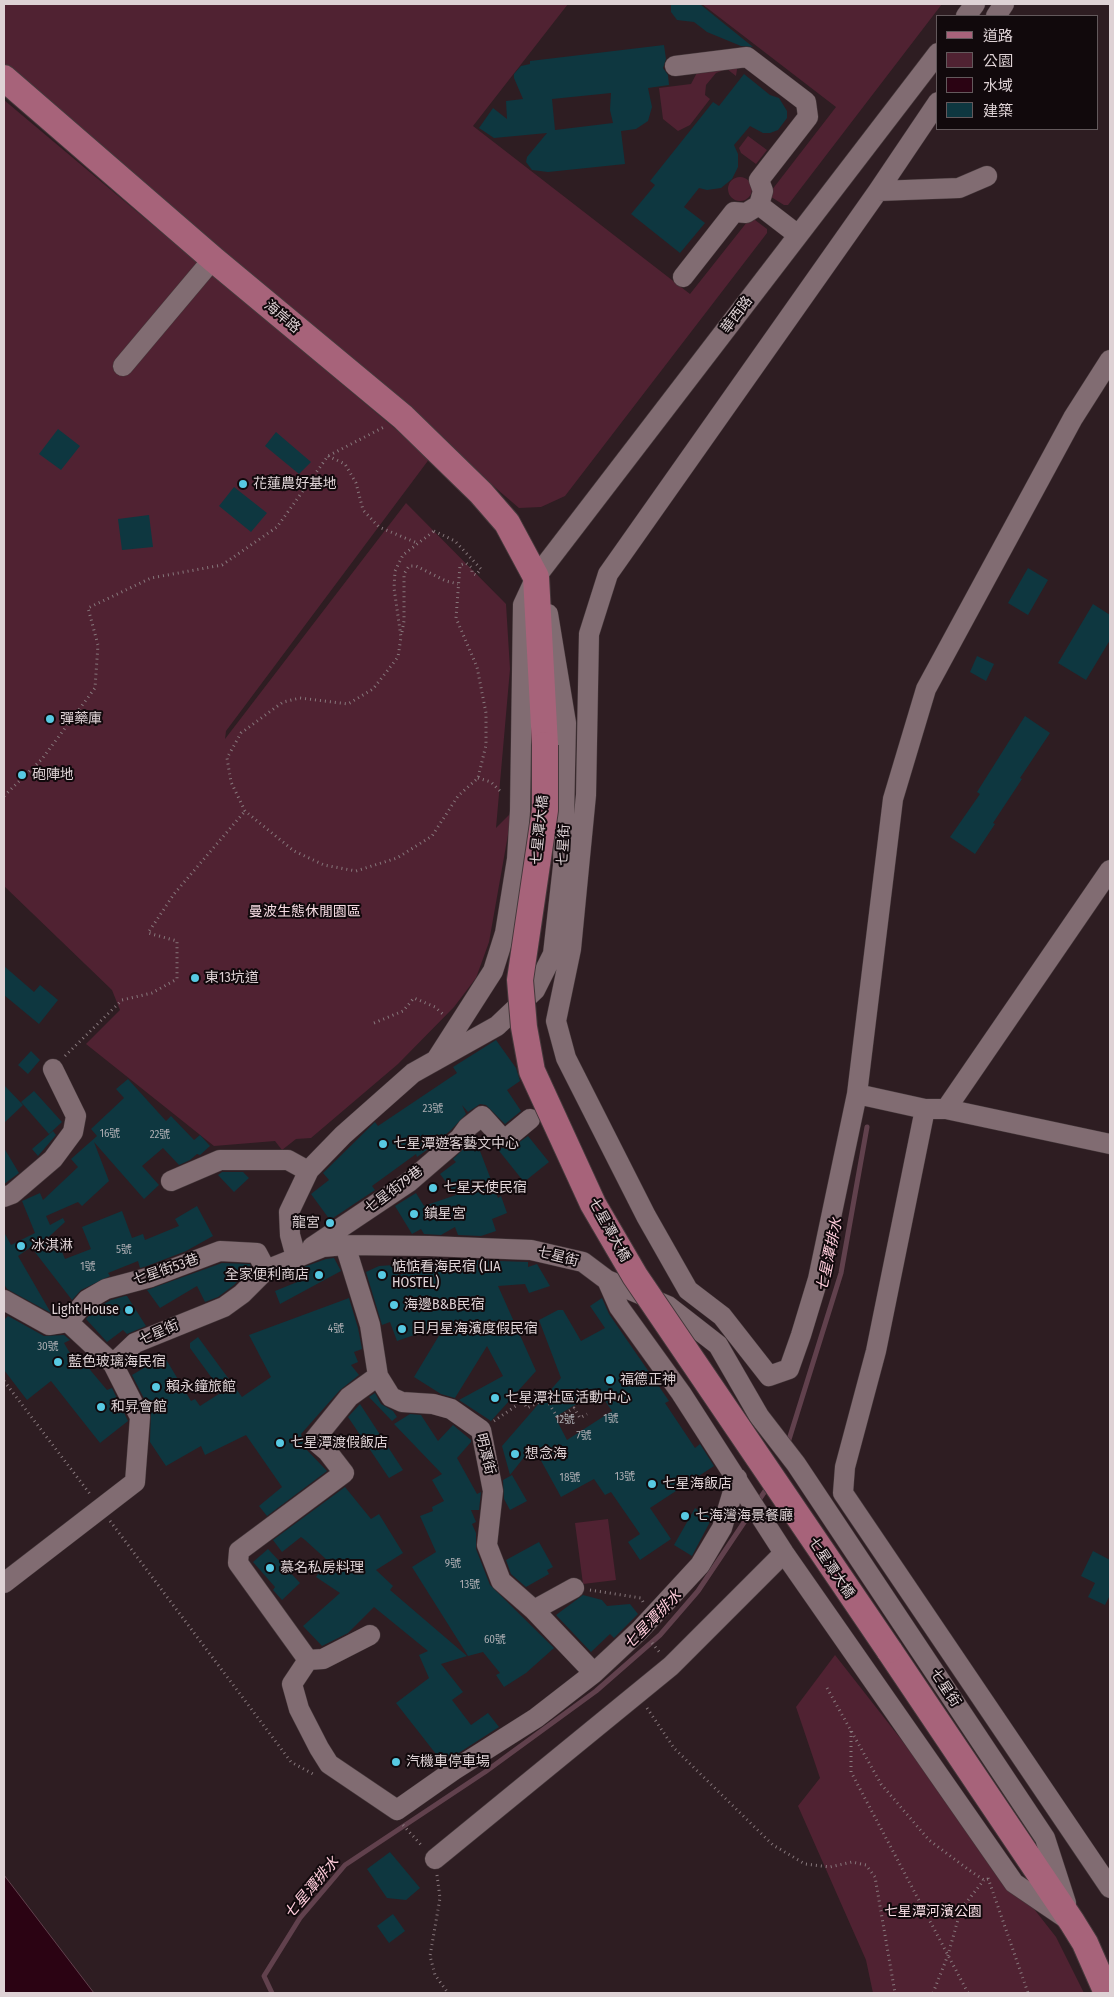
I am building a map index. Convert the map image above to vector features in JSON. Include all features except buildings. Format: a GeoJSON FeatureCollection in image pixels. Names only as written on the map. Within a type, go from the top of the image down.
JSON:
{"type":"FeatureCollection","features":[{"type":"Feature","properties":{"kind":"main road","name":"海岸路"},"geometry":{"type":"LineString","coordinates":[[4,78],[213,259],[403,418],[481,493],[507,523],[536,577]]}},
{"type":"Feature","properties":{"kind":"main road","name":"七星潭大橋"},"geometry":{"type":"LineString","coordinates":[[536,577],[544,745],[545,810],[520,980],[524,1027],[532,1072],[593,1204],[635,1276],[888,1650]]}},
{"type":"Feature","properties":{"kind":"main road","name":"七星街"},"geometry":{"type":"LineString","coordinates":[[888,1650],[1072,1922],[1085,1943],[1107,1993]]}},
{"type":"Feature","properties":{"kind":"street"},"geometry":{"type":"LineString","coordinates":[[967,15],[975,4]]}},
{"type":"Feature","properties":{"kind":"street"},"geometry":{"type":"LineString","coordinates":[[997,15],[1004,4]]}},
{"type":"Feature","properties":{"kind":"street","name":"華西路"},"geometry":{"type":"LineString","coordinates":[[536,577],[936,56]]}},
{"type":"Feature","properties":{"kind":"street"},"geometry":{"type":"LineString","coordinates":[[675,66],[747,57],[806,102],[808,117],[759,180],[763,191],[759,205],[746,213],[734,212],[683,277]]}},
{"type":"Feature","properties":{"kind":"street"},"geometry":{"type":"LineString","coordinates":[[936,105],[878,191],[608,574],[589,634],[586,795],[571,949],[556,1020],[566,1058],[646,1216],[688,1290],[722,1316],[769,1376],[790,1369],[818,1279],[857,1094],[893,799],[926,689],[1073,418],[1110,360]]}},
{"type":"Feature","properties":{"kind":"street"},"geometry":{"type":"LineString","coordinates":[[878,191],[959,188],[987,176]]}},
{"type":"Feature","properties":{"kind":"street"},"geometry":{"type":"LineString","coordinates":[[759,205],[798,235]]}},
{"type":"Feature","properties":{"kind":"street"},"geometry":{"type":"LineString","coordinates":[[123,366],[213,259]]}},
{"type":"Feature","properties":{"kind":"street","name":"七星街"},"geometry":{"type":"LineString","coordinates":[[436,1060],[493,971],[505,933],[517,860],[523,605],[536,577]]}},
{"type":"Feature","properties":{"kind":"street","name":"七星街"},"geometry":{"type":"LineString","coordinates":[[296,1257],[290,1235],[289,1212],[308,1171],[344,1135],[413,1073],[497,1026],[535,990],[553,954],[564,866],[566,723],[546,600],[536,577]]}},
{"type":"Feature","properties":{"kind":"street"},"geometry":{"type":"LineString","coordinates":[[946,1109],[1110,870]]}},
{"type":"Feature","properties":{"kind":"street"},"geometry":{"type":"LineString","coordinates":[[4,1197],[12,1194],[52,1159],[73,1132],[76,1116],[53,1069]]}},
{"type":"Feature","properties":{"kind":"street"},"geometry":{"type":"LineString","coordinates":[[857,1094],[925,1109],[946,1109],[1110,1144]]}},
{"type":"Feature","properties":{"kind":"street"},"geometry":{"type":"LineString","coordinates":[[925,1109],[876,1351],[845,1467],[843,1493],[1110,1888]]}},
{"type":"Feature","properties":{"kind":"street","name":"七星街79巷"},"geometry":{"type":"LineString","coordinates":[[296,1257],[409,1182],[460,1138],[468,1127],[482,1116],[500,1136],[507,1138],[530,1119]]}},
{"type":"Feature","properties":{"kind":"street"},"geometry":{"type":"LineString","coordinates":[[171,1181],[220,1160],[288,1160],[308,1171]]}},
{"type":"Feature","properties":{"kind":"street","name":"七星街"},"geometry":{"type":"LineString","coordinates":[[113,1364],[135,1343],[224,1307],[242,1294],[266,1270],[323,1247],[345,1245],[531,1250],[583,1262],[607,1280],[668,1306],[718,1345],[759,1416],[796,1464],[1045,1838],[1072,1922]]}},
{"type":"Feature","properties":{"kind":"street","name":"明潭街"},"geometry":{"type":"LineString","coordinates":[[345,1245],[370,1325],[378,1376],[391,1397],[402,1402],[433,1404],[451,1409],[481,1430],[494,1491],[487,1545],[500,1580],[534,1610],[594,1673]]}},
{"type":"Feature","properties":{"kind":"street","name":"七星街53巷"},"geometry":{"type":"LineString","coordinates":[[68,1322],[87,1300],[106,1289],[151,1277],[220,1251],[257,1253],[266,1270]]}},
{"type":"Feature","properties":{"kind":"street","name":"七星街"},"geometry":{"type":"LineString","coordinates":[[607,1280],[619,1306],[681,1393],[742,1485],[784,1554],[1014,1883],[1072,1922]]}},
{"type":"Feature","properties":{"kind":"street"},"geometry":{"type":"LineString","coordinates":[[4,1300],[49,1325],[68,1322],[113,1364],[140,1417],[135,1482],[4,1583]]}},
{"type":"Feature","properties":{"kind":"street"},"geometry":{"type":"LineString","coordinates":[[308,1660],[238,1563],[239,1551],[344,1473],[327,1451],[314,1440],[349,1397],[378,1376]]}},
{"type":"Feature","properties":{"kind":"street"},"geometry":{"type":"LineString","coordinates":[[308,1660],[292,1684],[299,1709],[319,1748],[330,1764],[397,1810],[454,1770],[536,1718],[594,1673],[645,1624],[700,1565],[722,1528],[742,1485]]}},
{"type":"Feature","properties":{"kind":"street"},"geometry":{"type":"LineString","coordinates":[[429,1853],[672,1666],[784,1554]]}},
{"type":"Feature","properties":{"kind":"street"},"geometry":{"type":"LineString","coordinates":[[534,1610],[574,1588]]}},
{"type":"Feature","properties":{"kind":"street"},"geometry":{"type":"LineString","coordinates":[[308,1660],[323,1659],[370,1635]]}},
{"type":"Feature","properties":{"kind":"path"},"geometry":{"type":"LineString","coordinates":[[4,796],[42,759],[96,688],[98,645],[88,608],[151,578],[222,565],[276,527],[328,456],[403,418]]}},
{"type":"Feature","properties":{"kind":"path"},"geometry":{"type":"LineString","coordinates":[[328,456],[345,464],[356,484],[362,510],[380,527],[417,543]]}},
{"type":"Feature","properties":{"kind":"path"},"geometry":{"type":"LineString","coordinates":[[401,638],[394,588],[395,571],[403,555],[434,532],[455,541],[481,569],[476,575],[466,564],[460,564],[456,618],[477,667],[486,713],[486,746],[478,778],[458,796],[432,836],[397,858],[356,871],[324,865],[294,851],[246,811],[231,782],[227,758],[241,733],[283,702],[300,698],[348,704],[373,689],[398,657],[404,621],[404,574],[409,566],[416,566],[446,581],[458,584]]}},
{"type":"Feature","properties":{"kind":"path"},"geometry":{"type":"LineString","coordinates":[[478,778],[491,782],[502,792],[502,802]]}},
{"type":"Feature","properties":{"kind":"path"},"geometry":{"type":"LineString","coordinates":[[53,1069],[122,1000],[152,992],[177,979],[177,941],[148,933],[174,894],[246,811]]}},
{"type":"Feature","properties":{"kind":"path"},"geometry":{"type":"LineString","coordinates":[[374,1023],[404,1011],[414,998],[435,1007],[450,1020]]}},
{"type":"Feature","properties":{"kind":"path"},"geometry":{"type":"LineString","coordinates":[[4,1381],[291,1762],[315,1775]]}},
{"type":"Feature","properties":{"kind":"path"},"geometry":{"type":"LineString","coordinates":[[481,1430],[523,1402],[527,1408],[546,1398],[558,1418],[574,1408],[580,1418],[587,1414]]}},
{"type":"Feature","properties":{"kind":"path"},"geometry":{"type":"LineString","coordinates":[[574,1588],[641,1598],[645,1624],[672,1666]]}},
{"type":"Feature","properties":{"kind":"path"},"geometry":{"type":"LineString","coordinates":[[827,1688],[881,1784],[928,1840],[986,1880]]}},
{"type":"Feature","properties":{"kind":"path"},"geometry":{"type":"LineString","coordinates":[[638,1694],[674,1748],[773,1845],[805,1864],[830,1867],[852,1862],[866,1865],[875,1878],[895,1993]]}},
{"type":"Feature","properties":{"kind":"path"},"geometry":{"type":"LineString","coordinates":[[851,1731],[851,1772],[968,1993]]}},
{"type":"Feature","properties":{"kind":"path"},"geometry":{"type":"LineString","coordinates":[[397,1818],[429,1853],[440,1898],[430,1956],[435,1975],[448,1993]]}},
{"type":"Feature","properties":{"kind":"path"},"geometry":{"type":"LineString","coordinates":[[985,1841],[986,1880],[1028,1993]]}},
{"type":"Feature","properties":{"kind":"path"},"geometry":{"type":"LineString","coordinates":[[933,1993],[948,1956],[961,1909],[986,1880]]}},
{"type":"Feature","properties":{"kind":"green space"},"geometry":{"type":"Polygon","coordinates":[[[4,4],[568,4],[473,126],[690,294],[751,217],[767,229],[767,233],[565,496],[541,507],[519,508],[4,65],[4,4]]]}},
{"type":"Feature","properties":{"kind":"green space"},"geometry":{"type":"Polygon","coordinates":[[[702,4],[942,4],[788,205],[784,205],[768,195],[836,107],[702,4]]]}},
{"type":"Feature","properties":{"kind":"green space"},"geometry":{"type":"Polygon","coordinates":[[[738,63],[736,76],[727,69],[716,73],[706,85],[705,95],[710,99],[690,125],[678,131],[663,119],[659,88],[691,84],[700,67],[738,63]]]}},
{"type":"Feature","properties":{"kind":"green space","name":"曼波生態休閒園區"},"geometry":{"type":"Polygon","coordinates":[[[4,100],[430,458],[226,731],[225,739],[406,503],[506,604],[510,669],[496,828],[512,812],[489,942],[476,978],[454,1007],[398,1064],[311,1138],[296,1139],[282,1150],[275,1141],[214,1146],[86,1044],[120,1010],[112,990],[4,886],[4,100]]]}},
{"type":"Feature","properties":{"kind":"green space"},"geometry":{"type":"Polygon","coordinates":[[[748,136],[767,150],[756,164],[741,153],[739,148],[748,136]]]}},
{"type":"Feature","properties":{"kind":"green space"},"geometry":{"type":"Polygon","coordinates":[[[740,177],[745,178],[751,184],[751,194],[745,200],[740,201],[735,200],[729,194],[728,189],[729,184],[735,178],[740,177]]]}},
{"type":"Feature","properties":{"kind":"green space"},"geometry":{"type":"Polygon","coordinates":[[[608,1519],[616,1580],[583,1584],[575,1523],[608,1519]]]}},
{"type":"Feature","properties":{"kind":"green space","name":"七星潭河濱公園"},"geometry":{"type":"Polygon","coordinates":[[[835,1655],[1056,1937],[1084,1993],[873,1993],[866,1960],[798,1806],[820,1778],[796,1707],[835,1655]]]}},
{"type":"Feature","properties":{"kind":"water"},"geometry":{"type":"Polygon","coordinates":[[[4,1875],[94,1993],[4,1993],[4,1875]]]}},
{"type":"Feature","properties":{"kind":"waterway","name":"七星潭排水"},"geometry":{"type":"LineString","coordinates":[[787,1446],[841,1273],[867,1127]]}},
{"type":"Feature","properties":{"kind":"waterway","name":"七星潭排水"},"geometry":{"type":"LineString","coordinates":[[757,1503],[769,1485]]}},
{"type":"Feature","properties":{"kind":"waterway","name":"七星潭排水"},"geometry":{"type":"LineString","coordinates":[[272,1993],[264,1976],[300,1918],[345,1865],[485,1772],[596,1691],[660,1635],[698,1591],[751,1512]]}},
{"type":"Feature","properties":{"kind":"place","name":"花蓮農好基地"},"geometry":{"type":"Point","coordinates":[243,484]}},
{"type":"Feature","properties":{"kind":"place","name":"彈藥庫"},"geometry":{"type":"Point","coordinates":[50,719]}},
{"type":"Feature","properties":{"kind":"place","name":"砲陣地"},"geometry":{"type":"Point","coordinates":[22,775]}},
{"type":"Feature","properties":{"kind":"place","name":"東13坑道"},"geometry":{"type":"Point","coordinates":[195,978]}},
{"type":"Feature","properties":{"kind":"place","name":"七星潭遊客藝文中心"},"geometry":{"type":"Point","coordinates":[383,1144]}},
{"type":"Feature","properties":{"kind":"place","name":"七星天使民宿"},"geometry":{"type":"Point","coordinates":[433,1188]}},
{"type":"Feature","properties":{"kind":"place","name":"鎮星宮"},"geometry":{"type":"Point","coordinates":[414,1214]}},
{"type":"Feature","properties":{"kind":"place","name":"龍宮"},"geometry":{"type":"Point","coordinates":[330,1223]}},
{"type":"Feature","properties":{"kind":"place","name":"冰淇淋"},"geometry":{"type":"Point","coordinates":[21,1246]}},
{"type":"Feature","properties":{"kind":"place","name":"全家便利商店"},"geometry":{"type":"Point","coordinates":[319,1275]}},
{"type":"Feature","properties":{"kind":"place","name":"惦惦看海民宿 (LIA HOSTEL)"},"geometry":{"type":"Point","coordinates":[382,1275]}},
{"type":"Feature","properties":{"kind":"place","name":"海邊B&B民宿"},"geometry":{"type":"Point","coordinates":[394,1305]}},
{"type":"Feature","properties":{"kind":"place","name":"Light House"},"geometry":{"type":"Point","coordinates":[129,1310]}},
{"type":"Feature","properties":{"kind":"place","name":"日月星海濱度假民宿"},"geometry":{"type":"Point","coordinates":[402,1329]}},
{"type":"Feature","properties":{"kind":"place","name":"藍色玻璃海民宿"},"geometry":{"type":"Point","coordinates":[58,1362]}},
{"type":"Feature","properties":{"kind":"place","name":"福德正神"},"geometry":{"type":"Point","coordinates":[610,1380]}},
{"type":"Feature","properties":{"kind":"place","name":"賴永鐘旅館"},"geometry":{"type":"Point","coordinates":[156,1387]}},
{"type":"Feature","properties":{"kind":"place","name":"七星潭社區活動中心"},"geometry":{"type":"Point","coordinates":[495,1398]}},
{"type":"Feature","properties":{"kind":"place","name":"和昇會館"},"geometry":{"type":"Point","coordinates":[101,1407]}},
{"type":"Feature","properties":{"kind":"place","name":"七星潭渡假飯店"},"geometry":{"type":"Point","coordinates":[280,1443]}},
{"type":"Feature","properties":{"kind":"place","name":"想念海"},"geometry":{"type":"Point","coordinates":[515,1454]}},
{"type":"Feature","properties":{"kind":"place","name":"七星海飯店"},"geometry":{"type":"Point","coordinates":[652,1484]}},
{"type":"Feature","properties":{"kind":"place","name":"七海灣海景餐廳"},"geometry":{"type":"Point","coordinates":[685,1516]}},
{"type":"Feature","properties":{"kind":"place","name":"慕名私房料理"},"geometry":{"type":"Point","coordinates":[270,1568]}},
{"type":"Feature","properties":{"kind":"place","name":"汽機車停車場"},"geometry":{"type":"Point","coordinates":[396,1762]}}]}
